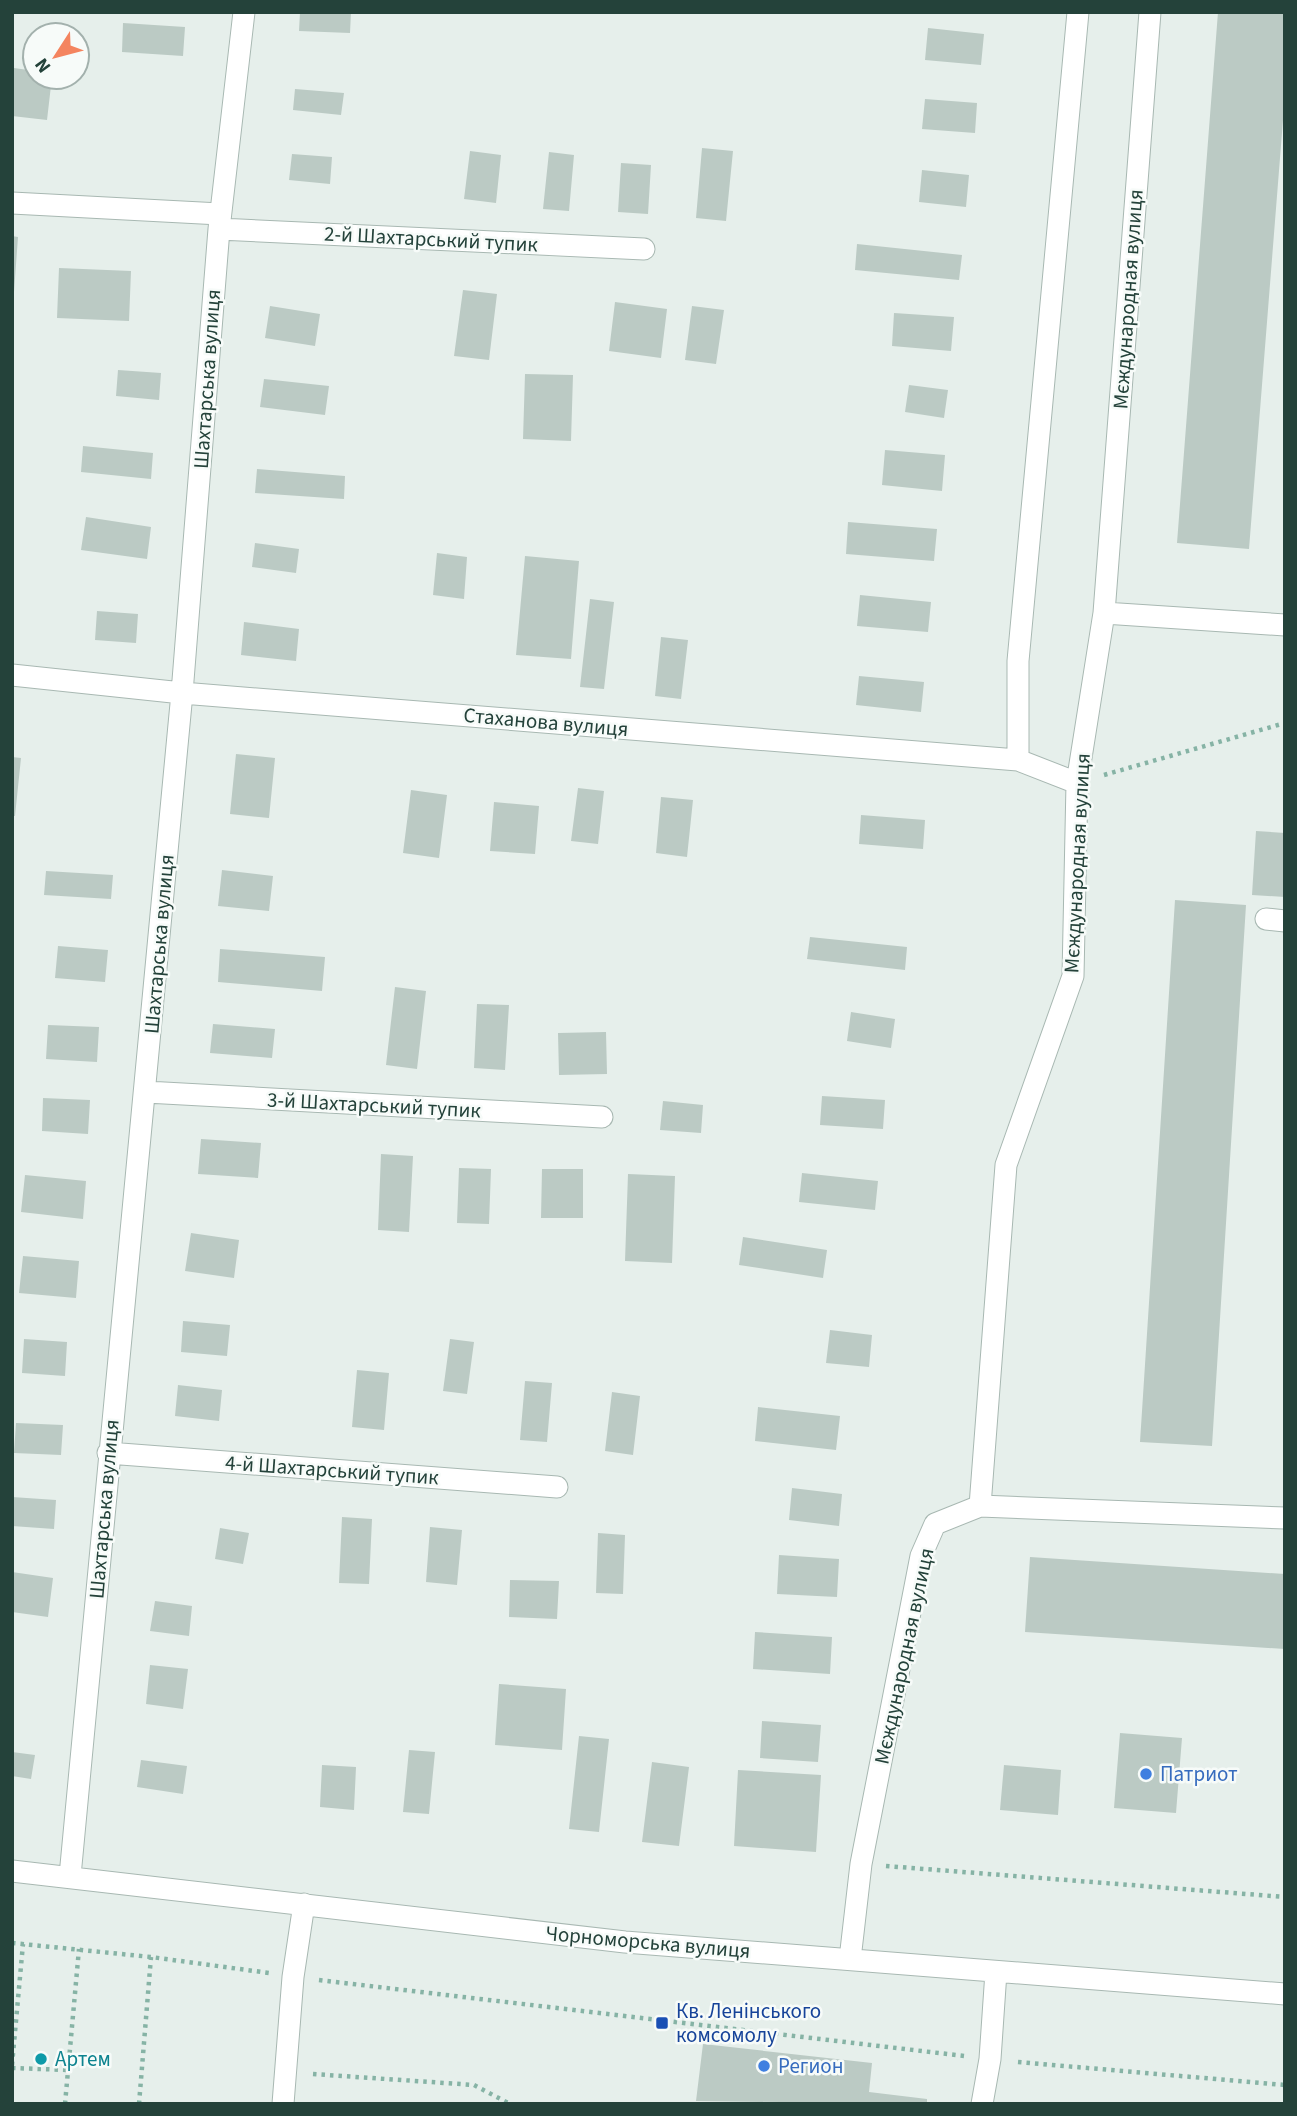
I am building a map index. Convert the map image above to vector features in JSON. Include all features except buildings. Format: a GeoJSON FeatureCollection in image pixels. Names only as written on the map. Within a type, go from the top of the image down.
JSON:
{"type":"FeatureCollection","features":[{"type":"Feature","properties":{"kind":"street","name":"Шахтарська вулиця"},"geometry":{"type":"LineString","coordinates":[[70,1876],[182,693],[219,222],[244,12]]}},
{"type":"Feature","properties":{"kind":"street"},"geometry":{"type":"LineString","coordinates":[[1018,760],[1018,662],[1078,12]]}},
{"type":"Feature","properties":{"kind":"street","name":"Мєждународная вулиця"},"geometry":{"type":"LineString","coordinates":[[850,1959],[861,1864],[921,1556],[936,1524],[980,1506],[1006,1165],[1073,976],[1077,783],[1104,613],[1150,12]]}},
{"type":"Feature","properties":{"kind":"street","name":"2-й Шахтарський тупик"},"geometry":{"type":"LineString","coordinates":[[12,203],[219,222],[644,249]]}},
{"type":"Feature","properties":{"kind":"street"},"geometry":{"type":"LineString","coordinates":[[1104,613],[1285,625]]}},
{"type":"Feature","properties":{"kind":"street","name":"Стаханова вулиця"},"geometry":{"type":"LineString","coordinates":[[12,675],[182,693],[1018,760],[1077,783]]}},
{"type":"Feature","properties":{"kind":"street","name":"3-й Шахтарський тупик"},"geometry":{"type":"LineString","coordinates":[[146,1092],[603,1117]]}},
{"type":"Feature","properties":{"kind":"street","name":"4-й Шахтарський тупик"},"geometry":{"type":"LineString","coordinates":[[108,1453],[556,1487]]}},
{"type":"Feature","properties":{"kind":"street"},"geometry":{"type":"LineString","coordinates":[[980,1506],[1285,1518]]}},
{"type":"Feature","properties":{"kind":"street","name":"Чорноморська вулиця"},"geometry":{"type":"LineString","coordinates":[[12,1871],[625,1942],[1285,1994]]}},
{"type":"Feature","properties":{"kind":"street"},"geometry":{"type":"LineString","coordinates":[[283,2104],[293,1977],[304,1904]]}},
{"type":"Feature","properties":{"kind":"street"},"geometry":{"type":"LineString","coordinates":[[982,2104],[990,2059],[996,1972]]}},
{"type":"Feature","properties":{"kind":"path"},"geometry":{"type":"LineString","coordinates":[[1077,783],[1285,723]]}},
{"type":"Feature","properties":{"kind":"path"},"geometry":{"type":"LineString","coordinates":[[861,1864],[1285,1897]]}},
{"type":"Feature","properties":{"kind":"path"},"geometry":{"type":"LineString","coordinates":[[12,1943],[151,1957],[293,1977],[990,2059],[1285,2085]]}},
{"type":"Feature","properties":{"kind":"path"},"geometry":{"type":"LineString","coordinates":[[23,1944],[12,2066],[68,2070]]}},
{"type":"Feature","properties":{"kind":"path"},"geometry":{"type":"LineString","coordinates":[[65,2104],[79,1950]]}},
{"type":"Feature","properties":{"kind":"path"},"geometry":{"type":"LineString","coordinates":[[139,2104],[151,1957]]}},
{"type":"Feature","properties":{"kind":"path"},"geometry":{"type":"LineString","coordinates":[[284,2072],[474,2085],[510,2104]]}},
{"type":"Feature","properties":{"kind":"place","name":"Патриот"},"geometry":{"type":"Point","coordinates":[1146,1774]}},
{"type":"Feature","properties":{"kind":"place","name":"Кв. Ленінського комсомолу"},"geometry":{"type":"Point","coordinates":[662,2023]}},
{"type":"Feature","properties":{"kind":"place","name":"Артем"},"geometry":{"type":"Point","coordinates":[41,2059]}},
{"type":"Feature","properties":{"kind":"place","name":"Регион"},"geometry":{"type":"Point","coordinates":[764,2066]}}]}
